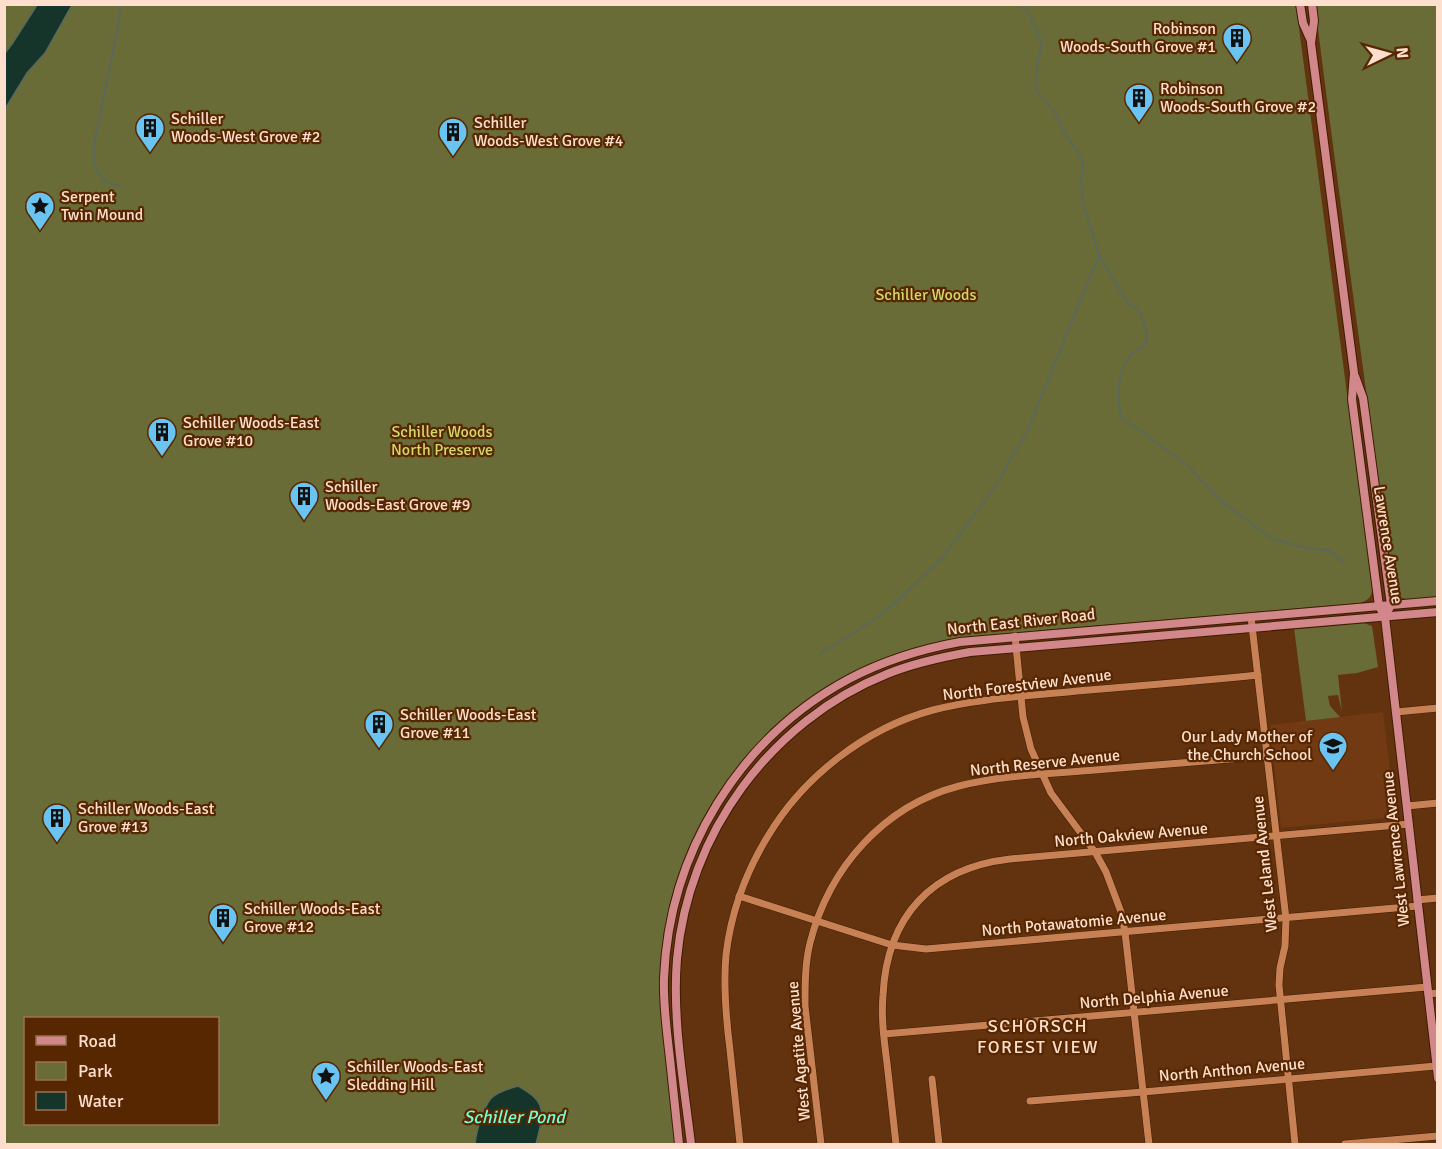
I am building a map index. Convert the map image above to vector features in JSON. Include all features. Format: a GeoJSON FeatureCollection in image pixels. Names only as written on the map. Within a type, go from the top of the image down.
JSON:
{"type":"FeatureCollection","features":[{"type":"Feature","properties":{"kind":"main road","name":"Lawrence Avenue"},"geometry":{"type":"LineString","coordinates":[[1300,4],[1303,23],[1311,42],[1354,373],[1353,399],[1379,606],[1385,617]]}},
{"type":"Feature","properties":{"kind":"main road","name":"Lawrence Avenue"},"geometry":{"type":"LineString","coordinates":[[1311,42],[1314,21],[1312,4]]}},
{"type":"Feature","properties":{"kind":"main road","name":"Lawrence Avenue"},"geometry":{"type":"LineString","coordinates":[[1354,373],[1363,398],[1391,605],[1385,617]]}},
{"type":"Feature","properties":{"kind":"main road","name":"North East River Road"},"geometry":{"type":"LineString","coordinates":[[680,1144],[664,994],[669,930],[683,876],[705,823],[731,783],[758,750],[801,711],[835,687],[871,669],[941,645],[1015,636],[1437,601]]}},
{"type":"Feature","properties":{"kind":"main road","name":"North East River Road"},"geometry":{"type":"LineString","coordinates":[[691,1144],[676,992],[677,959],[684,915],[692,885],[708,844],[726,811],[748,779],[789,736],[824,708],[886,675],[920,663],[970,652],[1437,612]]}},
{"type":"Feature","properties":{"kind":"main road","name":"West Lawrence Avenue"},"geometry":{"type":"LineString","coordinates":[[1385,617],[1408,824],[1431,991],[1437,1078]]}},
{"type":"Feature","properties":{"kind":"street","name":"West Leland Avenue"},"geometry":{"type":"LineString","coordinates":[[1251,616],[1286,919],[1285,946],[1278,976],[1295,1144]]}},
{"type":"Feature","properties":{"kind":"street"},"geometry":{"type":"LineString","coordinates":[[1015,636],[1021,696],[1031,750],[1059,806],[1095,852],[1106,872],[1121,912],[1149,1144]]}},
{"type":"Feature","properties":{"kind":"street","name":"North Forestview Avenue"},"geometry":{"type":"LineString","coordinates":[[740,1144],[725,1002],[726,953],[739,896],[761,847],[779,818],[823,770],[843,754],[880,731],[915,716],[950,706],[1021,696],[1258,675]]}},
{"type":"Feature","properties":{"kind":"street"},"geometry":{"type":"LineString","coordinates":[[1396,712],[1437,708]]}},
{"type":"Feature","properties":{"kind":"street","name":"North Reserve Avenue"},"geometry":{"type":"LineString","coordinates":[[816,921],[828,893],[847,862],[872,834],[905,809],[957,787],[1001,779],[1267,756]]}},
{"type":"Feature","properties":{"kind":"street"},"geometry":{"type":"LineString","coordinates":[[1407,806],[1437,803]]}},
{"type":"Feature","properties":{"kind":"street","name":"North Oakview Avenue"},"geometry":{"type":"LineString","coordinates":[[896,1144],[884,1034],[883,993],[886,969],[892,945],[905,917],[918,900],[934,886],[961,870],[994,861],[1408,824]]}},
{"type":"Feature","properties":{"kind":"street","name":"North Potawatomie Avenue"},"geometry":{"type":"LineString","coordinates":[[739,896],[892,945],[940,949],[1286,919],[1418,903],[1437,898]]}},
{"type":"Feature","properties":{"kind":"street","name":"West Agatite Avenue"},"geometry":{"type":"LineString","coordinates":[[816,921],[809,944],[805,995],[821,1144]]}},
{"type":"Feature","properties":{"kind":"street","name":"North Delphia Avenue"},"geometry":{"type":"LineString","coordinates":[[884,1034],[1280,999],[1431,991]]}},
{"type":"Feature","properties":{"kind":"street","name":"North Anthon Avenue"},"geometry":{"type":"LineString","coordinates":[[1030,1101],[1436,1066]]}},
{"type":"Feature","properties":{"kind":"street"},"geometry":{"type":"LineString","coordinates":[[932,1079],[939,1144]]}},
{"type":"Feature","properties":{"kind":"street"},"geometry":{"type":"LineString","coordinates":[[1345,1144],[1437,1136]]}},
{"type":"Feature","properties":{"kind":"shaded area","name":"Our Lady Mother of the Church School"},"geometry":{"type":"Polygon","coordinates":[[[1383,712],[1396,817],[1281,828],[1270,725],[1383,712]]]}},
{"type":"Feature","properties":{"kind":"green space"},"geometry":{"type":"Polygon","coordinates":[[[4,5],[37,5],[5,53],[4,5]]]}},
{"type":"Feature","properties":{"kind":"green space","name":"Schiller Woods North Preserve"},"geometry":{"type":"Polygon","coordinates":[[[72,5],[1296,5],[1372,594],[1360,603],[965,637],[903,652],[846,677],[795,710],[751,752],[714,799],[686,854],[668,913],[660,977],[660,996],[675,1144],[5,1144],[5,109],[27,73],[45,53],[72,5]]]}},
{"type":"Feature","properties":{"kind":"green space"},"geometry":{"type":"Polygon","coordinates":[[[1315,5],[1437,5],[1437,597],[1400,598],[1395,594],[1392,586],[1315,5]]]}},
{"type":"Feature","properties":{"kind":"green space"},"geometry":{"type":"Polygon","coordinates":[[[1364,623],[1372,626],[1378,667],[1338,675],[1342,712],[1338,695],[1328,696],[1330,706],[1340,717],[1306,721],[1294,628],[1364,623]]]}},
{"type":"Feature","properties":{"kind":"water"},"geometry":{"type":"Polygon","coordinates":[[[37,5],[72,5],[45,53],[27,73],[5,109],[5,53],[37,5]]]}},
{"type":"Feature","properties":{"kind":"water","name":"Schiller Pond"},"geometry":{"type":"Polygon","coordinates":[[[518,1086],[534,1097],[541,1107],[536,1144],[475,1144],[481,1118],[491,1098],[518,1086]]]}},
{"type":"Feature","properties":{"kind":"waterway"},"geometry":{"type":"LineString","coordinates":[[120,186],[102,178],[94,165],[94,144],[121,4]]}},
{"type":"Feature","properties":{"kind":"waterway"},"geometry":{"type":"LineString","coordinates":[[820,655],[894,604],[941,559],[995,487],[1027,431],[1099,255],[1083,203],[1081,181],[1083,160],[1062,129],[1058,117],[1035,88],[1042,43],[1027,10],[1018,4]]}},
{"type":"Feature","properties":{"kind":"waterway"},"geometry":{"type":"LineString","coordinates":[[1099,255],[1127,302],[1139,310],[1147,332],[1146,344],[1130,356],[1122,370],[1118,393],[1121,417],[1186,464],[1225,504],[1271,538],[1302,547],[1330,551],[1343,562]]}},
{"type":"Feature","properties":{"kind":"place","name":"Robinson Woods-South Grove #1"},"geometry":{"type":"Point","coordinates":[1237,64]}},
{"type":"Feature","properties":{"kind":"place","name":"Robinson Woods-South Grove #2"},"geometry":{"type":"Point","coordinates":[1139,124]}},
{"type":"Feature","properties":{"kind":"place","name":"Schiller Woods-West Grove #2"},"geometry":{"type":"Point","coordinates":[150,154]}},
{"type":"Feature","properties":{"kind":"place","name":"Schiller Woods-West Grove #4"},"geometry":{"type":"Point","coordinates":[453,158]}},
{"type":"Feature","properties":{"kind":"place","name":"Serpent Twin Mound"},"geometry":{"type":"Point","coordinates":[40,232]}},
{"type":"Feature","properties":{"kind":"place","name":"Schiller Woods-East Grove #10"},"geometry":{"type":"Point","coordinates":[162,458]}},
{"type":"Feature","properties":{"kind":"place","name":"Schiller Woods-East Grove #9"},"geometry":{"type":"Point","coordinates":[304,522]}},
{"type":"Feature","properties":{"kind":"place","name":"Schiller Woods-East Grove #11"},"geometry":{"type":"Point","coordinates":[379,750]}},
{"type":"Feature","properties":{"kind":"place","name":"Our Lady Mother of the Church School"},"geometry":{"type":"Point","coordinates":[1333,772]}},
{"type":"Feature","properties":{"kind":"place","name":"Schiller Woods-East Grove #13"},"geometry":{"type":"Point","coordinates":[57,844]}},
{"type":"Feature","properties":{"kind":"place","name":"Schiller Woods-East Grove #12"},"geometry":{"type":"Point","coordinates":[223,944]}},
{"type":"Feature","properties":{"kind":"place","name":"Schiller Woods-East Sledding Hill"},"geometry":{"type":"Point","coordinates":[326,1102]}},
{"type":"Feature","properties":{"kind":"district","name":"SCHORSCH FOREST VIEW"},"geometry":{"type":"Point","coordinates":[1038,1036]}},
{"type":"Feature","properties":{"kind":"park label","name":"Schiller Woods"},"geometry":{"type":"Point","coordinates":[926,295]}}]}
